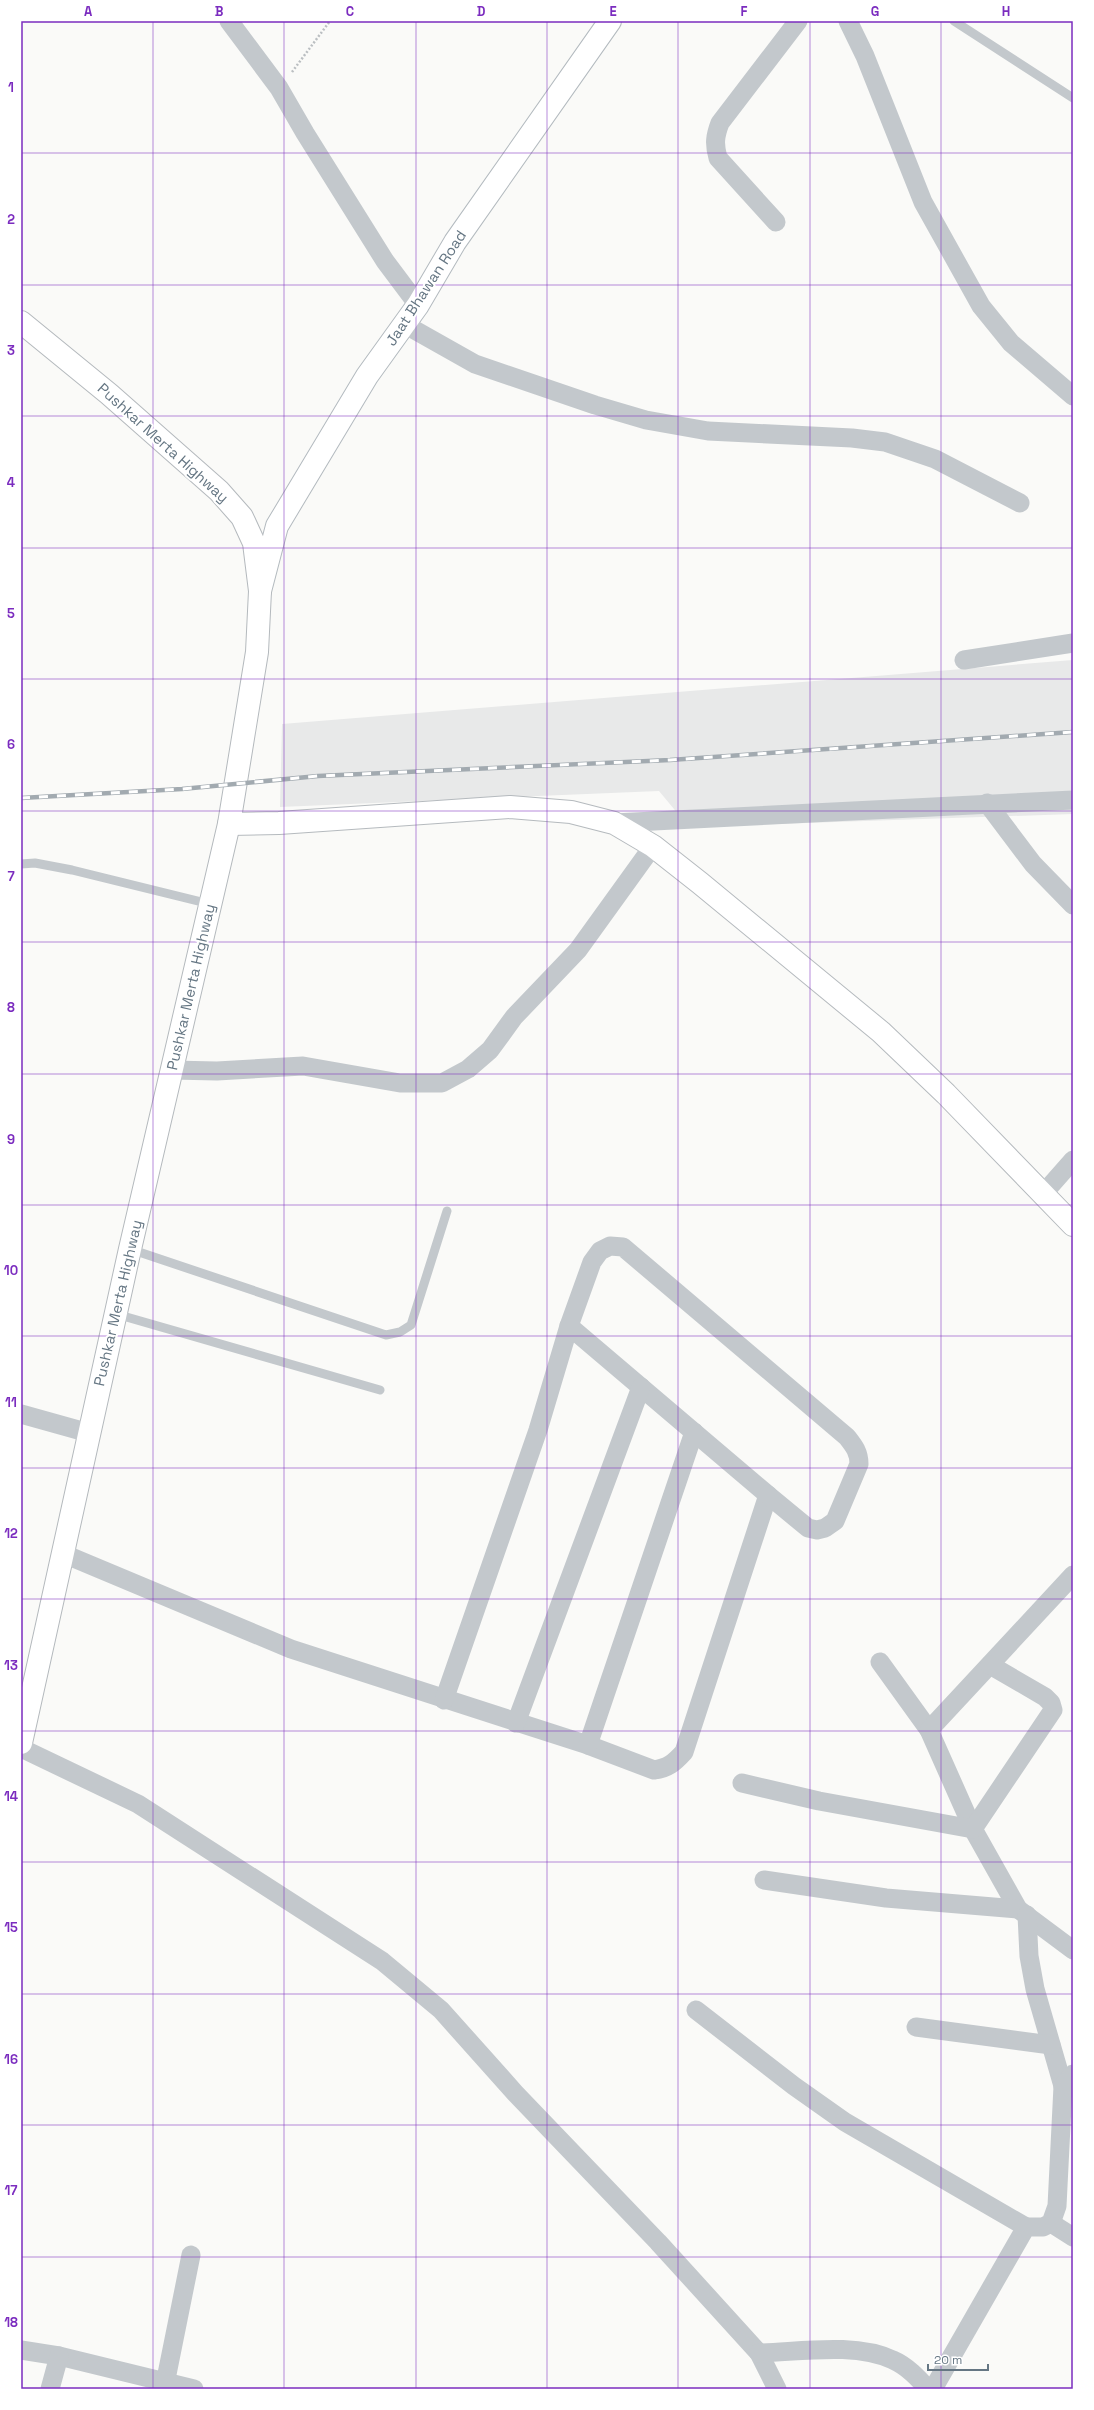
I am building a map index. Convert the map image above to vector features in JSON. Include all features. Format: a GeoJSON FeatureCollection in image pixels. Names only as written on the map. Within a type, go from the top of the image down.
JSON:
{"type":"FeatureCollection","features":[{"type":"Feature","properties":{"kind":"main road","name":"Jaat Bhawan Road"},"geometry":{"type":"LineString","coordinates":[[260,591],[277,526],[367,376],[418,305],[455,242],[610,21]]}},
{"type":"Feature","properties":{"kind":"main road","name":"Pushkar Merta Highway"},"geometry":{"type":"LineString","coordinates":[[21,322],[109,394],[220,491],[242,517],[254,543],[260,591],[257,652],[229,824],[130,1249],[64,1554],[21,1743]]}},
{"type":"Feature","properties":{"kind":"main road"},"geometry":{"type":"LineString","coordinates":[[229,824],[279,823],[510,806],[571,812],[614,823],[653,846],[750,922],[881,1032],[946,1094],[1073,1224]]}},
{"type":"Feature","properties":{"kind":"street"},"geometry":{"type":"LineString","coordinates":[[229,21],[279,88],[305,133],[385,261],[418,305]]}},
{"type":"Feature","properties":{"kind":"street"},"geometry":{"type":"LineString","coordinates":[[776,222],[718,158],[714,145],[715,134],[720,123],[798,21]]}},
{"type":"Feature","properties":{"kind":"street"},"geometry":{"type":"LineString","coordinates":[[848,21],[870,70],[923,202],[981,306],[1011,343],[1073,396]]}},
{"type":"Feature","properties":{"kind":"street"},"geometry":{"type":"LineString","coordinates":[[404,324],[475,364],[595,405],[646,420],[708,431],[852,438],[885,442],[935,459],[1020,503]]}},
{"type":"Feature","properties":{"kind":"street"},"geometry":{"type":"LineString","coordinates":[[964,660],[1073,643]]}},
{"type":"Feature","properties":{"kind":"street"},"geometry":{"type":"LineString","coordinates":[[614,823],[987,803],[1073,800]]}},
{"type":"Feature","properties":{"kind":"street"},"geometry":{"type":"LineString","coordinates":[[987,803],[1033,864],[1073,905]]}},
{"type":"Feature","properties":{"kind":"street"},"geometry":{"type":"LineString","coordinates":[[171,1070],[217,1071],[303,1066],[400,1083],[442,1082],[468,1069],[490,1050],[514,1017],[578,950],[653,846]]}},
{"type":"Feature","properties":{"kind":"street"},"geometry":{"type":"LineString","coordinates":[[1043,1194],[1073,1160]]}},
{"type":"Feature","properties":{"kind":"street"},"geometry":{"type":"LineString","coordinates":[[444,1700],[538,1430],[569,1326],[592,1262],[600,1251],[610,1246],[623,1247],[841,1431],[855,1446],[859,1456],[859,1464],[835,1521],[825,1528],[818,1530],[808,1528],[569,1326]]}},
{"type":"Feature","properties":{"kind":"street"},"geometry":{"type":"LineString","coordinates":[[516,1723],[640,1386]]}},
{"type":"Feature","properties":{"kind":"street"},"geometry":{"type":"LineString","coordinates":[[21,1414],[89,1433]]}},
{"type":"Feature","properties":{"kind":"street"},"geometry":{"type":"LineString","coordinates":[[588,1745],[694,1432]]}},
{"type":"Feature","properties":{"kind":"street"},"geometry":{"type":"LineString","coordinates":[[64,1554],[291,1649],[444,1700],[588,1745],[654,1770],[674,1764],[684,1752],[768,1495]]}},
{"type":"Feature","properties":{"kind":"street"},"geometry":{"type":"LineString","coordinates":[[929,1730],[1073,1575]]}},
{"type":"Feature","properties":{"kind":"street"},"geometry":{"type":"LineString","coordinates":[[880,1662],[929,1730],[972,1828],[1023,1912],[1073,1950]]}},
{"type":"Feature","properties":{"kind":"street"},"geometry":{"type":"LineString","coordinates":[[972,1828],[1053,1710],[1051,1703],[1045,1697],[990,1665]]}},
{"type":"Feature","properties":{"kind":"street"},"geometry":{"type":"LineString","coordinates":[[21,1748],[138,1804],[382,1961],[441,2010],[515,2093],[658,2242],[758,2353],[777,2389]]}},
{"type":"Feature","properties":{"kind":"street"},"geometry":{"type":"LineString","coordinates":[[742,1783],[819,1801],[972,1828]]}},
{"type":"Feature","properties":{"kind":"street"},"geometry":{"type":"LineString","coordinates":[[764,1880],[886,1898],[1023,1912]]}},
{"type":"Feature","properties":{"kind":"street"},"geometry":{"type":"LineString","coordinates":[[696,2010],[794,2086],[845,2122],[1026,2227],[1043,2227],[1051,2223],[1057,2206],[1068,2080],[1051,2045],[1035,1989],[1023,1912]]}},
{"type":"Feature","properties":{"kind":"street"},"geometry":{"type":"LineString","coordinates":[[916,2027],[1051,2045]]}},
{"type":"Feature","properties":{"kind":"street"},"geometry":{"type":"LineString","coordinates":[[1051,2223],[1073,2237]]}},
{"type":"Feature","properties":{"kind":"street"},"geometry":{"type":"LineString","coordinates":[[933,2389],[1026,2227]]}},
{"type":"Feature","properties":{"kind":"street"},"geometry":{"type":"LineString","coordinates":[[164,2385],[191,2255]]}},
{"type":"Feature","properties":{"kind":"street"},"geometry":{"type":"LineString","coordinates":[[21,2350],[59,2356],[164,2385],[194,2389]]}},
{"type":"Feature","properties":{"kind":"street"},"geometry":{"type":"LineString","coordinates":[[758,2353],[848,2350],[875,2353],[893,2360],[913,2372],[928,2389]]}},
{"type":"Feature","properties":{"kind":"street"},"geometry":{"type":"LineString","coordinates":[[50,2389],[59,2356]]}},
{"type":"Feature","properties":{"kind":"lane"},"geometry":{"type":"LineString","coordinates":[[954,21],[1073,98]]}},
{"type":"Feature","properties":{"kind":"lane"},"geometry":{"type":"LineString","coordinates":[[21,864],[35,863],[72,870],[210,904]]}},
{"type":"Feature","properties":{"kind":"lane"},"geometry":{"type":"LineString","coordinates":[[130,1249],[386,1335],[400,1332],[411,1325],[447,1211]]}},
{"type":"Feature","properties":{"kind":"lane"},"geometry":{"type":"LineString","coordinates":[[116,1314],[380,1390]]}},
{"type":"Feature","properties":{"kind":"path"},"geometry":{"type":"LineString","coordinates":[[279,88],[330,21]]}},
{"type":"Feature","properties":{"kind":"shaded area"},"geometry":{"type":"Polygon","coordinates":[[[1073,660],[1073,814],[689,827],[659,791],[280,807],[282,724],[1073,660]]]}},
{"type":"Feature","properties":{"kind":"railway"},"geometry":{"type":"LineString","coordinates":[[21,798],[182,789],[318,776],[670,760],[1073,732]]}}]}
